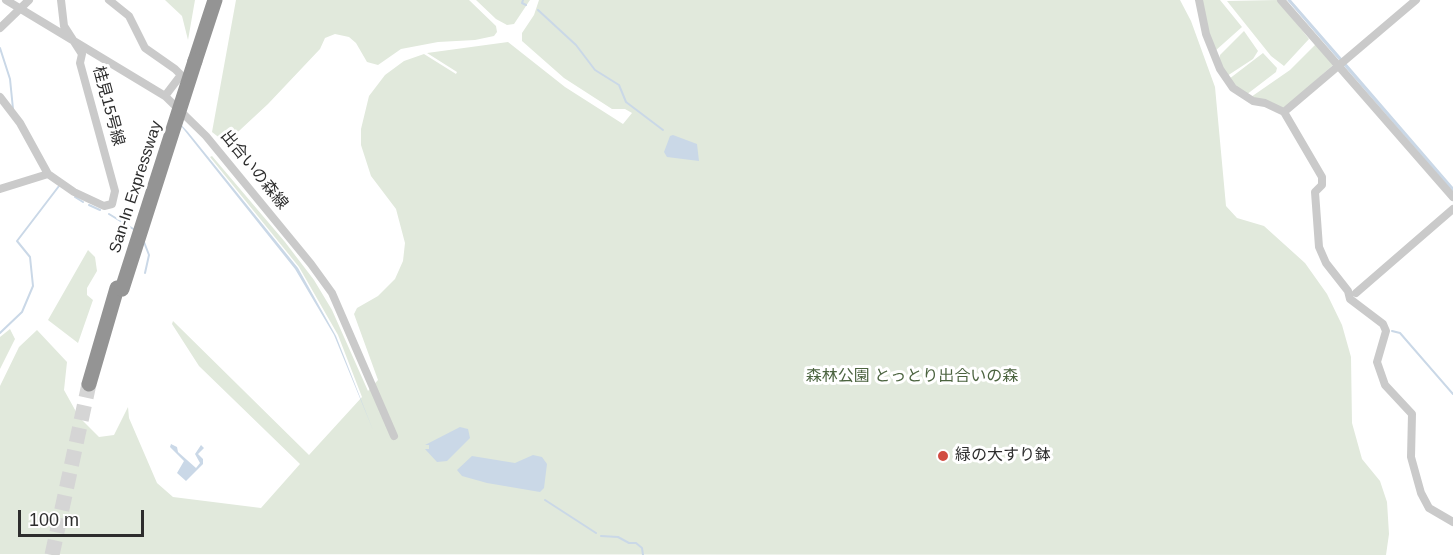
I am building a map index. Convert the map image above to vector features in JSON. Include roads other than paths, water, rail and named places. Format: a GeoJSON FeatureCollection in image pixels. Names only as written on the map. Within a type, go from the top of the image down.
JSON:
{"type":"FeatureCollection","features":[{"type":"Feature","properties":{"kind":"highway","name":"San-In Expressway"},"geometry":{"type":"LineString","coordinates":[[91,385],[119,288],[210,0]]}},
{"type":"Feature","properties":{"kind":"highway","name":"San-In Expressway"},"geometry":{"type":"LineString","coordinates":[[192,61],[215,0]]}},
{"type":"Feature","properties":{"kind":"street","name":"出合いの森線"},"geometry":{"type":"LineString","coordinates":[[6,0],[75,44],[165,96],[206,135],[332,293],[394,436]]}},
{"type":"Feature","properties":{"kind":"street"},"geometry":{"type":"LineString","coordinates":[[0,28],[29,0]]}},
{"type":"Feature","properties":{"kind":"street","name":"桂見15号線"},"geometry":{"type":"LineString","coordinates":[[0,97],[20,123],[48,174],[74,192],[104,206],[112,204],[115,191],[80,63],[82,54],[64,26],[61,0]]}},
{"type":"Feature","properties":{"kind":"street"},"geometry":{"type":"LineString","coordinates":[[110,0],[129,16],[145,48],[156,58],[176,69],[181,75],[165,96]]}},
{"type":"Feature","properties":{"kind":"street"},"geometry":{"type":"LineString","coordinates":[[1199,0],[1201,22],[1220,69],[1233,88],[1253,101],[1265,103],[1284,112],[1323,182],[1315,192],[1319,248],[1326,263],[1348,291],[1350,298],[1383,324],[1386,331],[1385,341],[1377,362],[1384,385],[1412,414],[1411,457],[1421,494],[1429,508],[1453,522]]}},
{"type":"Feature","properties":{"kind":"street"},"geometry":{"type":"LineString","coordinates":[[1281,0],[1453,198]]}},
{"type":"Feature","properties":{"kind":"street"},"geometry":{"type":"LineString","coordinates":[[1284,112],[1416,0]]}},
{"type":"Feature","properties":{"kind":"street"},"geometry":{"type":"LineString","coordinates":[[0,189],[48,174]]}},
{"type":"Feature","properties":{"kind":"street"},"geometry":{"type":"LineString","coordinates":[[1356,293],[1453,209]]}},
{"type":"Feature","properties":{"kind":"water"},"geometry":{"type":"Polygon","coordinates":[[[1287,0],[1291,0],[1352,70],[1453,187],[1453,192],[1287,0]]]}},
{"type":"Feature","properties":{"kind":"water"},"geometry":{"type":"Polygon","coordinates":[[[173,116],[298,268],[336,336],[373,430],[334,335],[295,269],[173,116]]]}},
{"type":"Feature","properties":{"kind":"water"},"geometry":{"type":"Polygon","coordinates":[[[673,135],[697,144],[699,161],[667,157],[664,152],[670,136],[673,135]]]}},
{"type":"Feature","properties":{"kind":"water"},"geometry":{"type":"Polygon","coordinates":[[[460,427],[468,429],[470,438],[447,461],[437,462],[425,449],[429,449],[429,445],[425,445],[460,427]]]}},
{"type":"Feature","properties":{"kind":"water"},"geometry":{"type":"Polygon","coordinates":[[[171,444],[177,447],[178,452],[196,468],[200,463],[195,454],[201,445],[204,448],[198,454],[203,459],[203,464],[186,481],[177,473],[184,461],[170,447],[171,444]]]}},
{"type":"Feature","properties":{"kind":"water"},"geometry":{"type":"Polygon","coordinates":[[[533,455],[542,457],[547,464],[544,488],[540,492],[487,483],[462,476],[457,470],[472,456],[515,463],[533,455]]]}},
{"type":"Feature","properties":{"kind":"waterway"},"geometry":{"type":"LineString","coordinates":[[523,0],[522,3],[526,5]]}},
{"type":"Feature","properties":{"kind":"waterway"},"geometry":{"type":"LineString","coordinates":[[538,10],[576,45],[595,70],[619,85],[626,102],[663,130]]}},
{"type":"Feature","properties":{"kind":"waterway"},"geometry":{"type":"LineString","coordinates":[[0,48],[10,79],[13,109]]}},
{"type":"Feature","properties":{"kind":"waterway"},"geometry":{"type":"LineString","coordinates":[[0,333],[22,312],[33,286],[30,257],[17,241],[59,186]]}},
{"type":"Feature","properties":{"kind":"waterway"},"geometry":{"type":"LineString","coordinates":[[75,197],[83,202]]}},
{"type":"Feature","properties":{"kind":"waterway"},"geometry":{"type":"LineString","coordinates":[[89,205],[100,210]]}},
{"type":"Feature","properties":{"kind":"waterway"},"geometry":{"type":"LineString","coordinates":[[109,214],[135,230]]}},
{"type":"Feature","properties":{"kind":"waterway"},"geometry":{"type":"LineString","coordinates":[[144,242],[149,255],[145,273]]}},
{"type":"Feature","properties":{"kind":"waterway"},"geometry":{"type":"LineString","coordinates":[[1392,331],[1400,333],[1453,394]]}},
{"type":"Feature","properties":{"kind":"waterway"},"geometry":{"type":"LineString","coordinates":[[545,500],[596,533]]}},
{"type":"Feature","properties":{"kind":"waterway"},"geometry":{"type":"LineString","coordinates":[[601,536],[618,537],[629,543],[636,543],[642,548],[643,555]]}},
{"type":"Feature","properties":{"kind":"tunnel"},"geometry":{"type":"LineString","coordinates":[[52,555],[89,384]]}},
{"type":"Feature","properties":{"kind":"place","name":"緑の大すり鉢"},"geometry":{"type":"Point","coordinates":[943,456]}},
{"type":"Feature","properties":{"kind":"park label","name":"森林公園 とっとり出合いの森"},"geometry":{"type":"Point","coordinates":[912,377]}}]}
